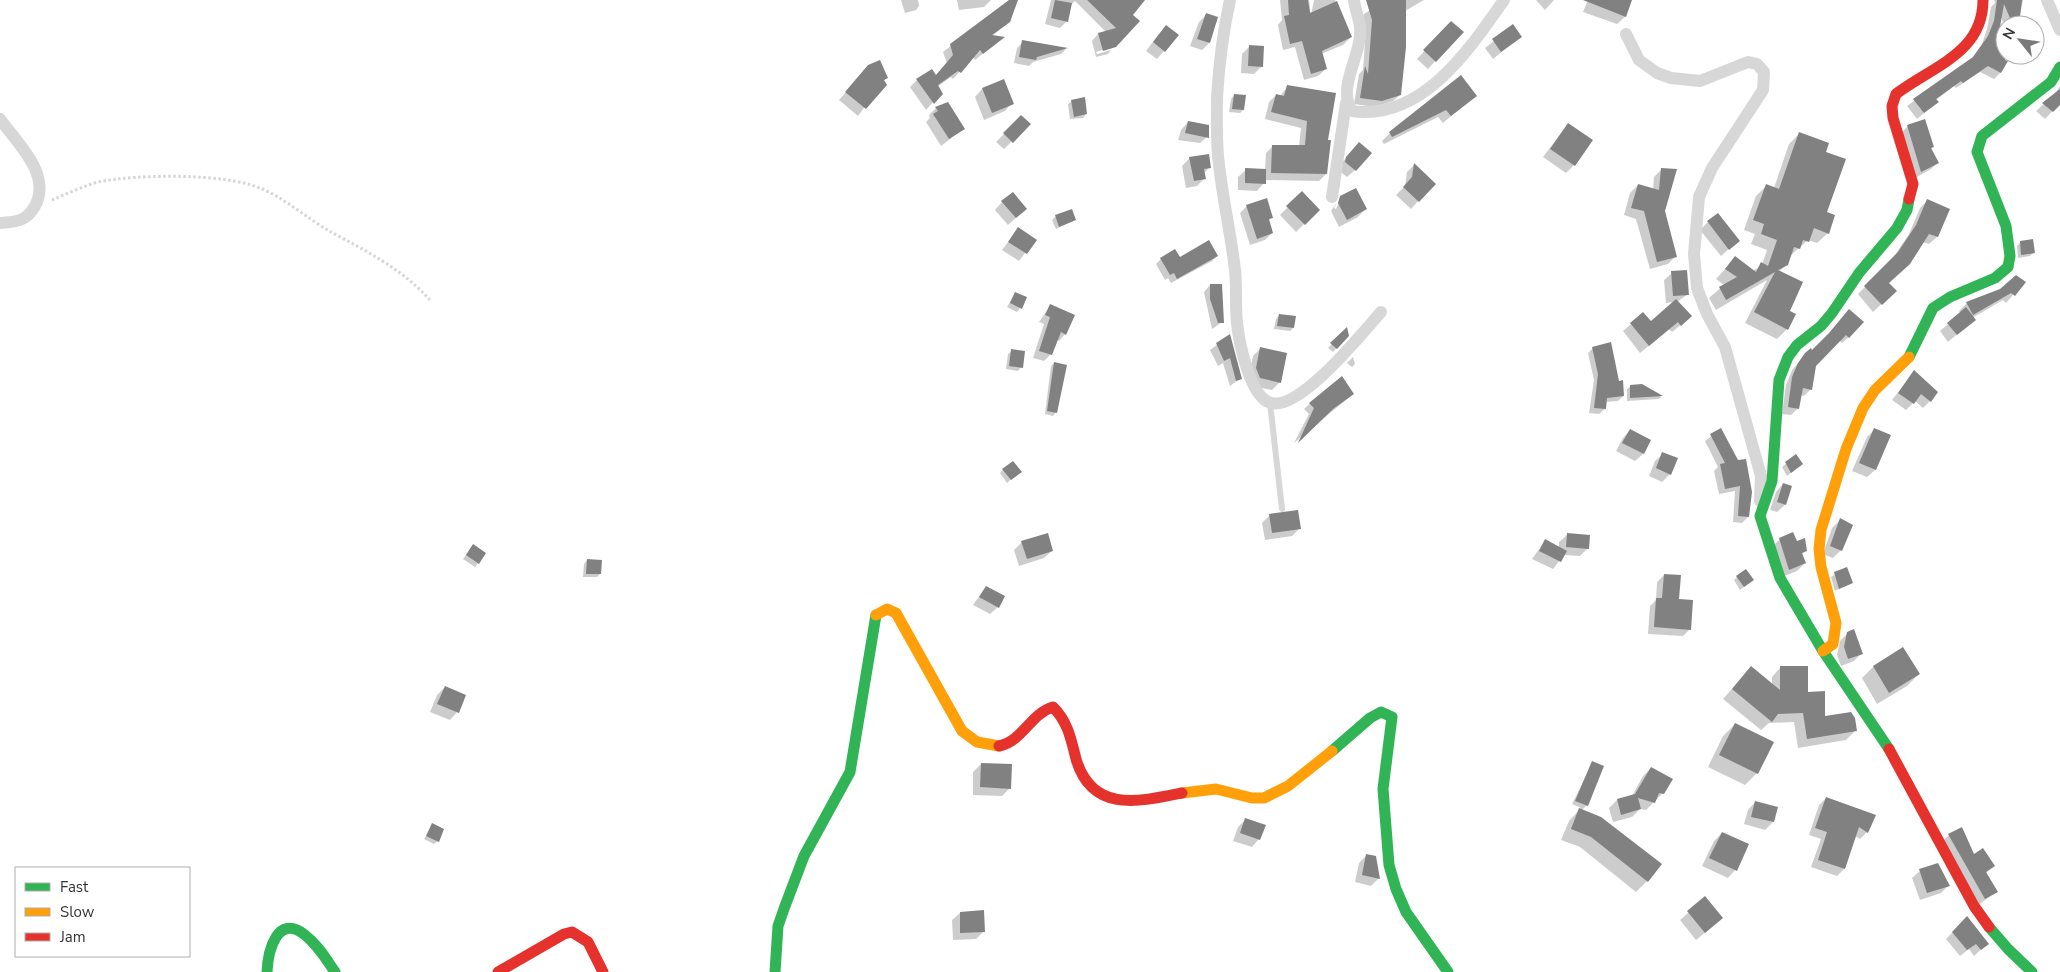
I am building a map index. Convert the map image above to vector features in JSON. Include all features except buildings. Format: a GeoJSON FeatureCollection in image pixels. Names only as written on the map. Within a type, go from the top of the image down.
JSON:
{"type":"FeatureCollection","features":[{"type":"Feature","properties":{"kind":"street"},"geometry":{"type":"LineString","coordinates":[[1230,0],[1222,35],[1217,98],[1218,164],[1235,272],[1237,323],[1242,350],[1258,396],[1270,403],[1280,404],[1294,398],[1342,355],[1381,312]]}},
{"type":"Feature","properties":{"kind":"street"},"geometry":{"type":"LineString","coordinates":[[1332,197],[1348,80],[1360,42],[1360,27],[1354,0]]}},
{"type":"Feature","properties":{"kind":"street"},"geometry":{"type":"LineString","coordinates":[[1346,102],[1352,111],[1365,113],[1386,110],[1406,102],[1433,86],[1477,38],[1504,0]]}},
{"type":"Feature","properties":{"kind":"street"},"geometry":{"type":"LineString","coordinates":[[1760,516],[1772,481],[1779,380],[1788,357],[1797,345],[1821,326],[1832,313],[1859,273],[1897,228],[1907,210],[1913,184],[1893,118],[1892,106],[1896,94],[1970,44],[1979,29],[1984,9],[1982,0]]}},
{"type":"Feature","properties":{"kind":"street"},"geometry":{"type":"LineString","coordinates":[[2047,0],[2060,30]]}},
{"type":"Feature","properties":{"kind":"street"},"geometry":{"type":"LineString","coordinates":[[1626,34],[1639,60],[1657,73],[1671,78],[1700,81],[1748,62],[1757,64],[1764,72],[1763,90],[1712,168],[1699,197],[1694,254],[1697,288],[1707,314],[1725,347],[1761,476],[1760,516],[1780,578],[1822,651],[1894,756],[1974,906],[1990,929],[2019,961],[2032,972]]}},
{"type":"Feature","properties":{"kind":"street"},"geometry":{"type":"LineString","coordinates":[[1822,651],[1833,644],[1837,626],[1822,572],[1819,556],[1819,533],[1856,426],[1871,395],[1901,369],[1911,354],[1917,336],[1933,307],[1947,298],[2000,276],[2008,267],[2009,239],[2002,213],[1977,152],[1978,144],[1982,136],[2051,82],[2060,67]]}},
{"type":"Feature","properties":{"kind":"street"},"geometry":{"type":"LineString","coordinates":[[0,119],[36,168],[40,188],[35,206],[30,215],[18,222],[0,223]]}},
{"type":"Feature","properties":{"kind":"street"},"geometry":{"type":"LineString","coordinates":[[775,972],[778,926],[785,906],[804,856],[850,772],[874,620],[877,613],[887,609],[896,613],[961,731],[983,745],[994,748],[1008,744],[1044,708],[1053,707],[1062,714],[1083,776],[1094,790],[1107,798],[1129,801],[1179,792],[1217,788],[1263,798],[1279,791],[1309,770],[1370,718],[1381,712],[1392,717],[1394,731],[1386,760],[1383,785],[1391,876],[1401,904],[1412,922],[1441,957],[1448,972]]}},
{"type":"Feature","properties":{"kind":"street"},"geometry":{"type":"LineString","coordinates":[[267,972],[267,957],[270,944],[275,936],[284,931],[294,931],[302,934],[310,941],[335,972]]}},
{"type":"Feature","properties":{"kind":"street"},"geometry":{"type":"LineString","coordinates":[[498,972],[564,934],[572,932],[588,942],[603,972]]}},
{"type":"Feature","properties":{"kind":"lane"},"geometry":{"type":"LineString","coordinates":[[1270,403],[1282,509]]}},
{"type":"Feature","properties":{"kind":"path"},"geometry":{"type":"LineString","coordinates":[[35,206],[98,182],[184,176],[242,182],[261,189],[306,218],[389,265],[411,279],[430,300]]}},
{"type":"Feature","properties":{"kind":"traffic: fast"},"geometry":{"type":"LineString","coordinates":[[1909,357],[1933,308],[1950,297],[1995,278],[2008,267],[2010,256],[2006,226],[1977,152],[1982,136],[2051,82],[2060,67]]}},
{"type":"Feature","properties":{"kind":"traffic: fast"},"geometry":{"type":"LineString","coordinates":[[1889,749],[1823,651],[1780,578],[1760,516],[1772,481],[1779,380],[1788,357],[1797,345],[1821,326],[1832,313],[1859,273],[1897,228],[1907,210],[1909,199]]}},
{"type":"Feature","properties":{"kind":"traffic: fast"},"geometry":{"type":"LineString","coordinates":[[775,972],[778,926],[785,906],[804,856],[850,772],[876,615]]}},
{"type":"Feature","properties":{"kind":"traffic: fast"},"geometry":{"type":"LineString","coordinates":[[1332,751],[1370,718],[1381,712],[1392,717],[1383,789],[1389,865],[1396,889],[1406,912],[1448,972]]}},
{"type":"Feature","properties":{"kind":"traffic: fast"},"geometry":{"type":"LineString","coordinates":[[1989,927],[2032,972]]}},
{"type":"Feature","properties":{"kind":"traffic: fast"},"geometry":{"type":"LineString","coordinates":[[267,972],[272,945],[276,937],[287,929],[295,929],[310,939],[322,952],[335,972]]}},
{"type":"Feature","properties":{"kind":"traffic: slow"},"geometry":{"type":"LineString","coordinates":[[1823,651],[1833,644],[1836,623],[1821,567],[1819,549],[1821,530],[1846,449],[1863,408],[1875,390],[1909,357]]}},
{"type":"Feature","properties":{"kind":"traffic: slow"},"geometry":{"type":"LineString","coordinates":[[876,615],[887,609],[896,613],[962,731],[977,742],[999,746]]}},
{"type":"Feature","properties":{"kind":"traffic: slow"},"geometry":{"type":"LineString","coordinates":[[1182,793],[1216,789],[1252,798],[1264,798],[1288,786],[1332,751]]}},
{"type":"Feature","properties":{"kind":"traffic: jam"},"geometry":{"type":"LineString","coordinates":[[1909,199],[1913,184],[1893,118],[1892,106],[1896,94],[1940,66],[1965,46],[1975,33],[1981,18],[1983,0]]}},
{"type":"Feature","properties":{"kind":"traffic: jam"},"geometry":{"type":"LineString","coordinates":[[999,746],[1014,739],[1038,715],[1053,707],[1066,725],[1083,776],[1093,788],[1105,796],[1118,800],[1149,799],[1182,793]]}},
{"type":"Feature","properties":{"kind":"traffic: jam"},"geometry":{"type":"LineString","coordinates":[[1889,749],[1974,906],[1989,927]]}},
{"type":"Feature","properties":{"kind":"traffic: jam"},"geometry":{"type":"LineString","coordinates":[[498,972],[564,934],[572,932],[588,942],[603,972]]}}]}
